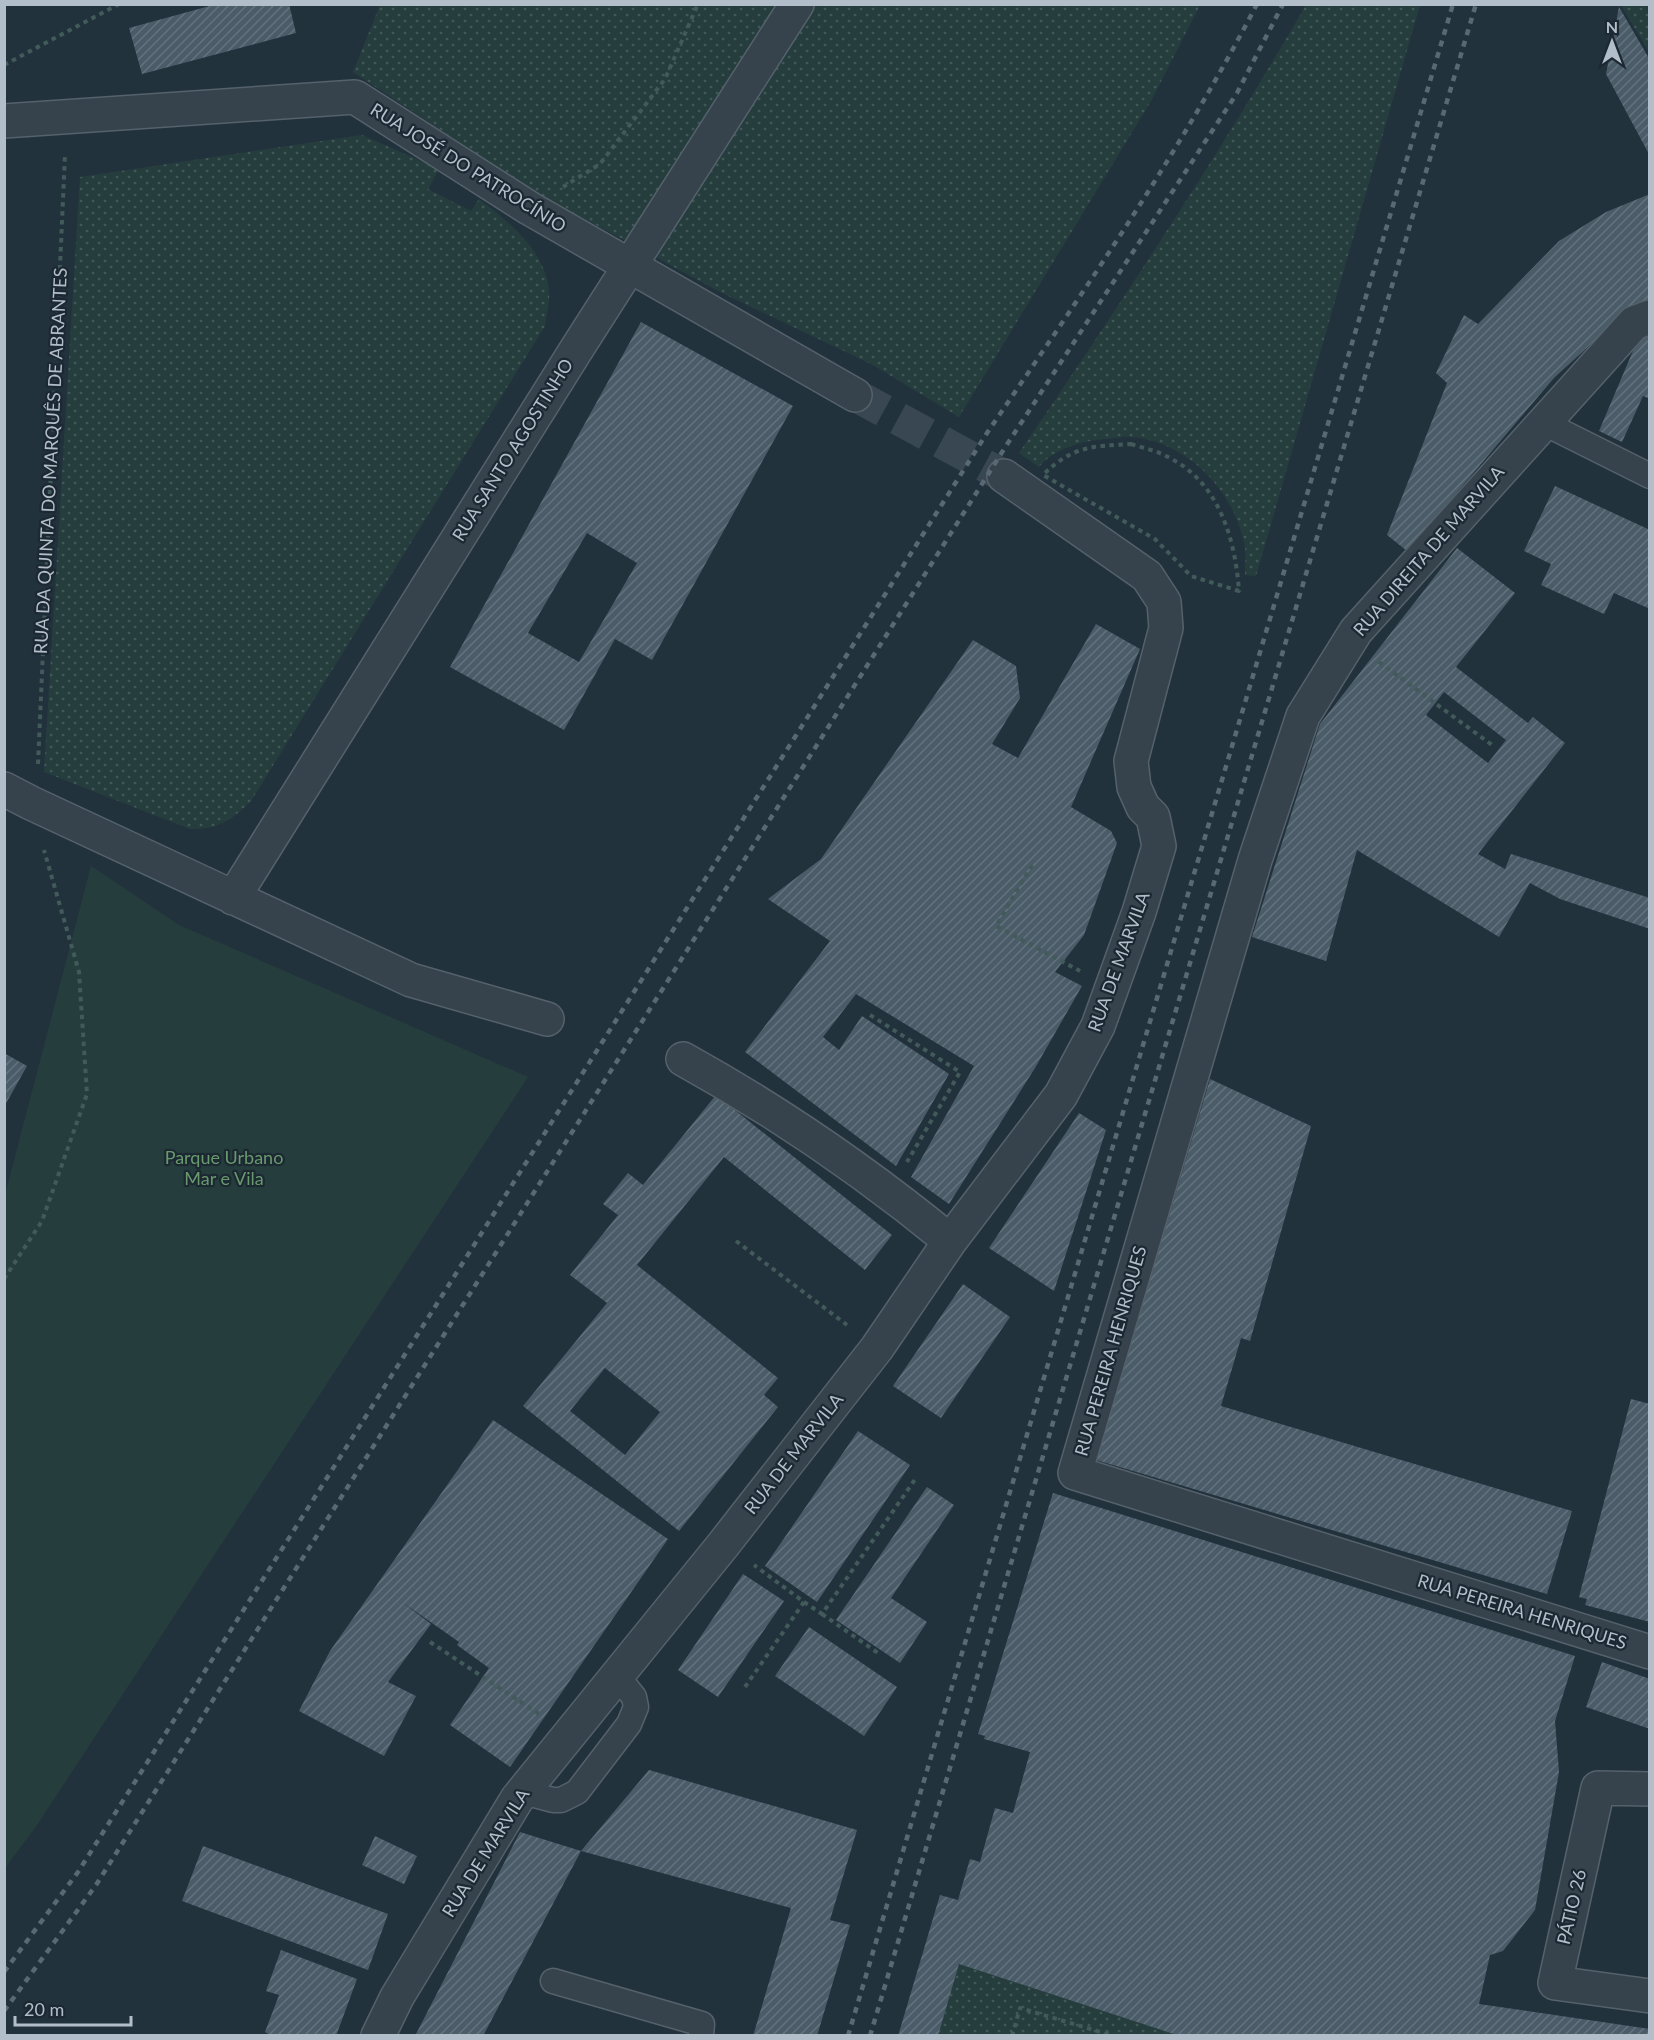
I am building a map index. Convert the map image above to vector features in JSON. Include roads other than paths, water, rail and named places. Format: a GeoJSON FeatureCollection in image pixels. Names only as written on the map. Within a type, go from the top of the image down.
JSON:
{"type":"FeatureCollection","features":[{"type":"Feature","properties":{"kind":"street","name":"RUA SANTO AGOSTINHO"},"geometry":{"type":"LineString","coordinates":[[233,897],[629,266],[797,4]]}},
{"type":"Feature","properties":{"kind":"street","name":"RUA JOSÉ DO PATROCÍNIO"},"geometry":{"type":"LineString","coordinates":[[4,121],[355,97],[529,208],[855,395]]}},
{"type":"Feature","properties":{"kind":"street","name":"RUA DIREITA DE MARVILA"},"geometry":{"type":"LineString","coordinates":[[1255,860],[1303,716],[1350,640],[1542,422],[1634,323],[1650,317]]}},
{"type":"Feature","properties":{"kind":"street","name":"RUA DE MARVILA"},"geometry":{"type":"LineString","coordinates":[[378,2036],[397,1997],[523,1792],[877,1347],[950,1241],[1062,1095],[1098,1026],[1139,912],[1159,846],[1153,817],[1143,807],[1134,787],[1131,762],[1166,628],[1164,602],[1147,576],[1004,476]]}},
{"type":"Feature","properties":{"kind":"street"},"geometry":{"type":"LineString","coordinates":[[18,796],[411,980],[547,1019]]}},
{"type":"Feature","properties":{"kind":"street","name":"RUA PEREIRA HENRIQUES"},"geometry":{"type":"LineString","coordinates":[[1255,860],[1075,1473],[1650,1652]]}},
{"type":"Feature","properties":{"kind":"street"},"geometry":{"type":"LineString","coordinates":[[683,1059],[732,1086],[889,1191],[950,1241]]}},
{"type":"Feature","properties":{"kind":"street","name":"PÁTIO 26"},"geometry":{"type":"LineString","coordinates":[[1650,1789],[1598,1788],[1555,1983],[1650,1996]]}},
{"type":"Feature","properties":{"kind":"lane"},"geometry":{"type":"LineString","coordinates":[[1542,422],[1650,476]]}},
{"type":"Feature","properties":{"kind":"lane"},"geometry":{"type":"LineString","coordinates":[[523,1792],[553,1800],[561,1800],[577,1792],[633,1715],[634,1697],[617,1676]]}},
{"type":"Feature","properties":{"kind":"lane"},"geometry":{"type":"LineString","coordinates":[[553,1981],[702,2024],[700,2036]]}},
{"type":"Feature","properties":{"kind":"tunnel"},"geometry":{"type":"LineString","coordinates":[[855,395],[1004,476]]}},
{"type":"Feature","properties":{"kind":"railway"},"geometry":{"type":"LineString","coordinates":[[4,1972],[78,1872],[987,433],[1128,223],[1195,115],[1257,4]]}},
{"type":"Feature","properties":{"kind":"railway"},"geometry":{"type":"LineString","coordinates":[[4,2011],[96,1885],[1006,446],[1237,93],[1283,4]]}},
{"type":"Feature","properties":{"kind":"railway"},"geometry":{"type":"LineString","coordinates":[[848,2036],[1453,4]]}},
{"type":"Feature","properties":{"kind":"railway"},"geometry":{"type":"LineString","coordinates":[[870,2036],[1476,4]]}},
{"type":"Feature","properties":{"kind":"park label","name":"Parque Urbano Mar e Vila"},"geometry":{"type":"Point","coordinates":[224,1168]}}]}
